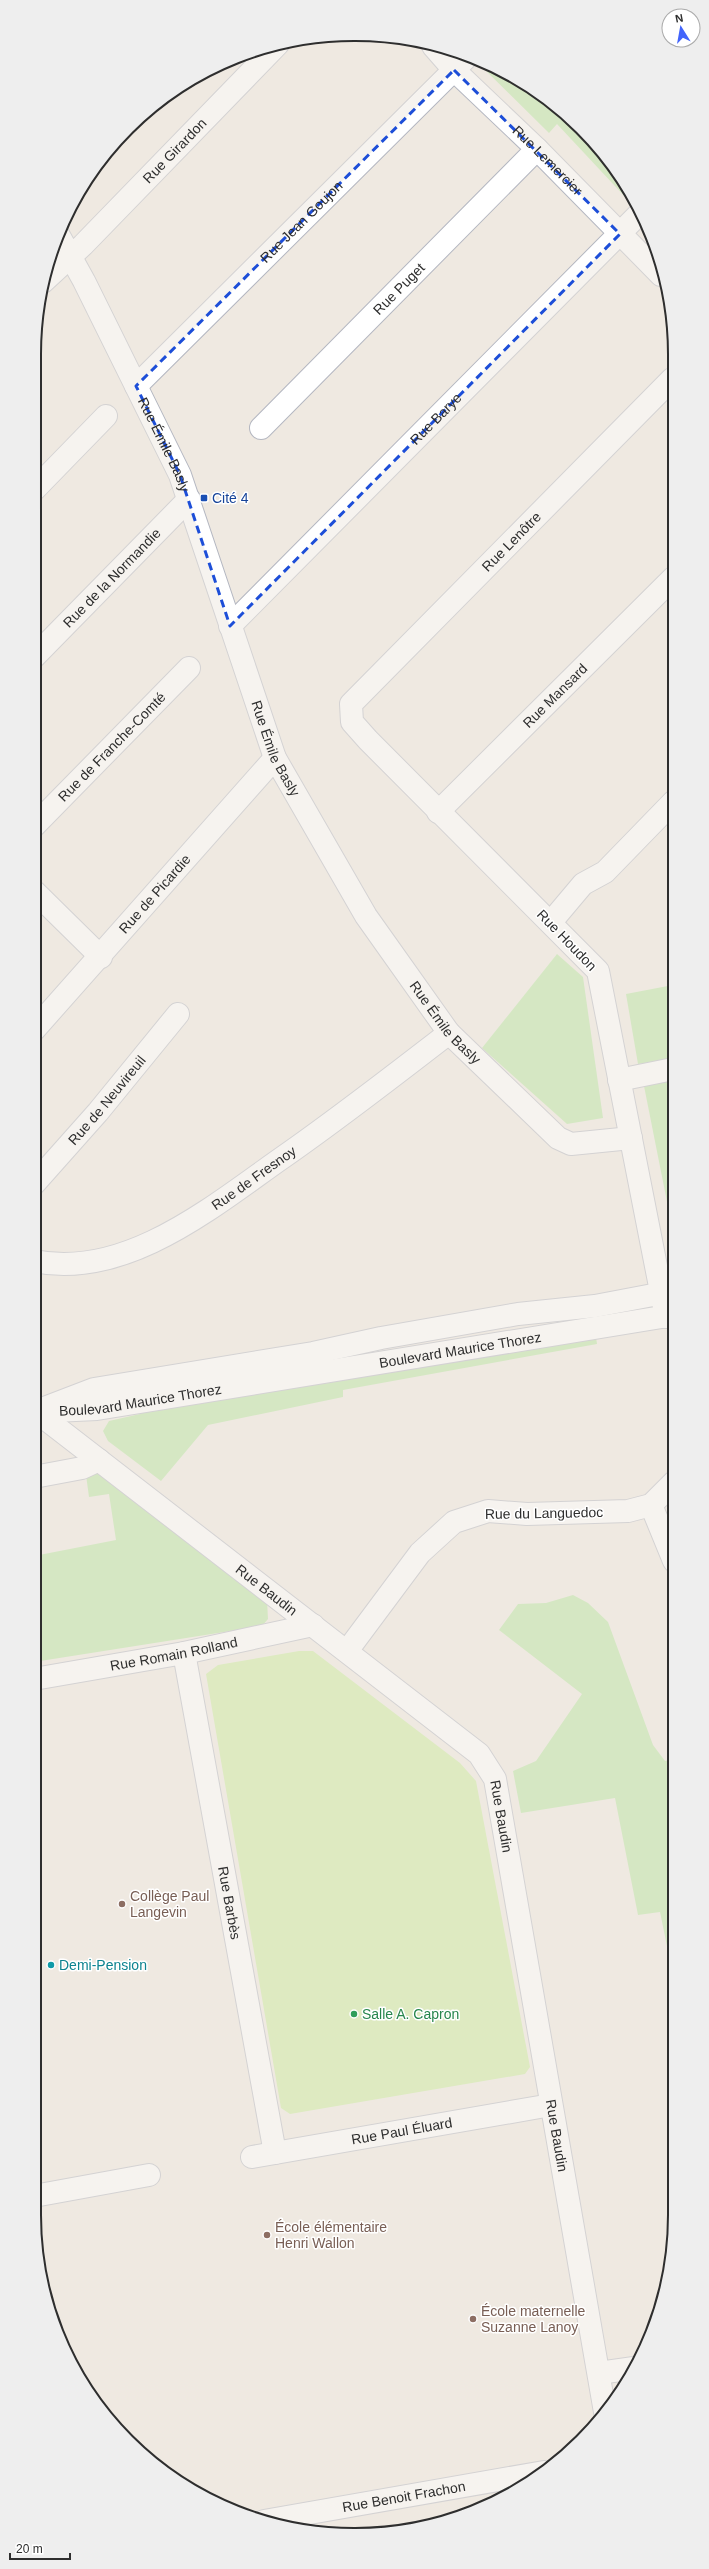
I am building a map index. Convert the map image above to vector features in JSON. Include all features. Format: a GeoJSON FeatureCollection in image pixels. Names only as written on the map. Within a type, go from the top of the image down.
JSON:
{"type":"FeatureCollection","features":[{"type":"Feature","properties":{"kind":"street","name":"Rue Girardon"},"geometry":{"type":"LineString","coordinates":[[52,273],[269,53]]}},
{"type":"Feature","properties":{"kind":"street","name":"Rue Lemercier"},"geometry":{"type":"LineString","coordinates":[[451,57],[461,63],[537,149],[656,270]]}},
{"type":"Feature","properties":{"kind":"street","name":"Rue Jean Goujon"},"geometry":{"type":"LineString","coordinates":[[136,386],[461,63]]}},
{"type":"Feature","properties":{"kind":"street","name":"Rue Puget"},"geometry":{"type":"LineString","coordinates":[[261,428],[537,149]]}},
{"type":"Feature","properties":{"kind":"street","name":"Rue Barye"},"geometry":{"type":"LineString","coordinates":[[230,626],[636,217]]}},
{"type":"Feature","properties":{"kind":"street","name":"Rue Émile Basly"},"geometry":{"type":"LineString","coordinates":[[63,241],[71,255],[180,475],[275,758],[366,916],[449,1033],[558,1138],[570,1144],[631,1138]]}},
{"type":"Feature","properties":{"kind":"street","name":"Rue Lenôtre"},"geometry":{"type":"LineString","coordinates":[[351,704],[668,384]]}},
{"type":"Feature","properties":{"kind":"street"},"geometry":{"type":"LineString","coordinates":[[41,483],[106,416]]}},
{"type":"Feature","properties":{"kind":"street","name":"Rue de la Normandie"},"geometry":{"type":"LineString","coordinates":[[41,650],[189,499]]}},
{"type":"Feature","properties":{"kind":"street","name":"Rue Mansard"},"geometry":{"type":"LineString","coordinates":[[438,812],[668,583]]}},
{"type":"Feature","properties":{"kind":"street","name":"Rue de Franche-Comté"},"geometry":{"type":"LineString","coordinates":[[41,819],[189,668]]}},
{"type":"Feature","properties":{"kind":"street","name":"Rue Houdon"},"geometry":{"type":"LineString","coordinates":[[351,704],[352,722],[438,812],[551,922],[598,971],[631,1138],[668,1292]]}},
{"type":"Feature","properties":{"kind":"street","name":"Rue de Picardie"},"geometry":{"type":"LineString","coordinates":[[41,1022],[275,758]]}},
{"type":"Feature","properties":{"kind":"street"},"geometry":{"type":"LineString","coordinates":[[551,922],[583,884],[605,872],[668,807]]}},
{"type":"Feature","properties":{"kind":"street"},"geometry":{"type":"LineString","coordinates":[[41,898],[100,957]]}},
{"type":"Feature","properties":{"kind":"street","name":"Rue de Neuvireuil"},"geometry":{"type":"LineString","coordinates":[[41,1176],[98,1112],[178,1014]]}},
{"type":"Feature","properties":{"kind":"street","name":"Rue de Fresnoy"},"geometry":{"type":"LineString","coordinates":[[41,1262],[49,1264],[75,1263],[114,1255],[160,1238],[192,1221],[328,1126],[449,1033]]}},
{"type":"Feature","properties":{"kind":"street"},"geometry":{"type":"LineString","coordinates":[[619,1080],[668,1070]]}},
{"type":"Feature","properties":{"kind":"street","name":"Boulevard Maurice Thorez"},"geometry":{"type":"LineString","coordinates":[[41,1408],[94,1389],[313,1353],[381,1338],[518,1314],[595,1306],[668,1292]]}},
{"type":"Feature","properties":{"kind":"street","name":"Boulevard Maurice Thorez"},"geometry":{"type":"LineString","coordinates":[[41,1411],[97,1409],[668,1316]]}},
{"type":"Feature","properties":{"kind":"street","name":"Rue Baudin"},"geometry":{"type":"LineString","coordinates":[[41,1416],[479,1754],[495,1779],[604,2404]]}},
{"type":"Feature","properties":{"kind":"street"},"geometry":{"type":"LineString","coordinates":[[41,1476],[82,1468],[99,1460]]}},
{"type":"Feature","properties":{"kind":"street"},"geometry":{"type":"LineString","coordinates":[[668,1488],[651,1505],[668,1546]]}},
{"type":"Feature","properties":{"kind":"street","name":"Rue du Languedoc"},"geometry":{"type":"LineString","coordinates":[[347,1651],[420,1553],[454,1522],[488,1511],[527,1514],[628,1511],[651,1505]]}},
{"type":"Feature","properties":{"kind":"street","name":"Rue Romain Rolland"},"geometry":{"type":"LineString","coordinates":[[41,1678],[184,1654],[313,1625]]}},
{"type":"Feature","properties":{"kind":"street","name":"Rue Barbès"},"geometry":{"type":"LineString","coordinates":[[184,1654],[275,2153]]}},
{"type":"Feature","properties":{"kind":"street","name":"Rue Paul Éluard"},"geometry":{"type":"LineString","coordinates":[[252,2157],[551,2105]]}},
{"type":"Feature","properties":{"kind":"street"},"geometry":{"type":"LineString","coordinates":[[41,2195],[149,2175]]}},
{"type":"Feature","properties":{"kind":"street"},"geometry":{"type":"LineString","coordinates":[[599,2373],[627,2369]]}},
{"type":"Feature","properties":{"kind":"street","name":"Rue Benoit Frachon"},"geometry":{"type":"LineString","coordinates":[[279,2518],[530,2475]]}},
{"type":"Feature","properties":{"kind":"highlighted area"},"geometry":{"type":"Polygon","coordinates":[[[454,70],[620,234],[230,626],[180,475],[136,386],[454,70]]]}},
{"type":"Feature","properties":{"kind":"green space"},"geometry":{"type":"Polygon","coordinates":[[[485,69],[529,94],[561,119],[590,148],[615,180],[626,198],[557,124],[549,133],[485,69]]]}},
{"type":"Feature","properties":{"kind":"green space"},"geometry":{"type":"Polygon","coordinates":[[[557,954],[583,977],[603,1118],[567,1124],[482,1048],[557,954]]]}},
{"type":"Feature","properties":{"kind":"green space"},"geometry":{"type":"Polygon","coordinates":[[[668,986],[668,1060],[638,1064],[626,994],[668,986]]]}},
{"type":"Feature","properties":{"kind":"green space"},"geometry":{"type":"Polygon","coordinates":[[[668,1077],[668,1207],[643,1081],[668,1077]]]}},
{"type":"Feature","properties":{"kind":"green space"},"geometry":{"type":"Polygon","coordinates":[[[596,1337],[597,1344],[343,1390],[343,1397],[208,1425],[161,1481],[108,1441],[103,1431],[109,1421],[140,1414],[139,1411],[596,1337]]]}},
{"type":"Feature","properties":{"kind":"green space"},"geometry":{"type":"Polygon","coordinates":[[[98,1473],[267,1600],[268,1619],[262,1626],[41,1661],[41,1555],[116,1540],[109,1494],[89,1497],[86,1475],[98,1473]]]}},
{"type":"Feature","properties":{"kind":"green space"},"geometry":{"type":"Polygon","coordinates":[[[573,1595],[588,1603],[608,1622],[653,1745],[665,1761],[668,1760],[668,1951],[660,1912],[638,1915],[615,1798],[521,1813],[513,1771],[536,1761],[582,1694],[499,1630],[518,1604],[546,1603],[573,1595]]]}},
{"type":"Feature","properties":{"kind":"green space"},"geometry":{"type":"Polygon","coordinates":[[[299,1651],[313,1651],[460,1763],[476,1781],[530,2067],[525,2074],[290,2114],[281,2108],[206,1674],[218,1665],[299,1651]]]}},
{"type":"Feature","properties":{"kind":"place","name":"Cité 4"},"geometry":{"type":"Point","coordinates":[204,498]}},
{"type":"Feature","properties":{"kind":"place","name":"Collège Paul Langevin"},"geometry":{"type":"Point","coordinates":[122,1904]}},
{"type":"Feature","properties":{"kind":"place","name":"Demi-Pension"},"geometry":{"type":"Point","coordinates":[51,1965]}},
{"type":"Feature","properties":{"kind":"place","name":"Salle A. Capron"},"geometry":{"type":"Point","coordinates":[354,2014]}},
{"type":"Feature","properties":{"kind":"place","name":"École élémentaire Henri Wallon"},"geometry":{"type":"Point","coordinates":[267,2235]}},
{"type":"Feature","properties":{"kind":"place","name":"École maternelle Suzanne Lanoy"},"geometry":{"type":"Point","coordinates":[473,2319]}}]}
